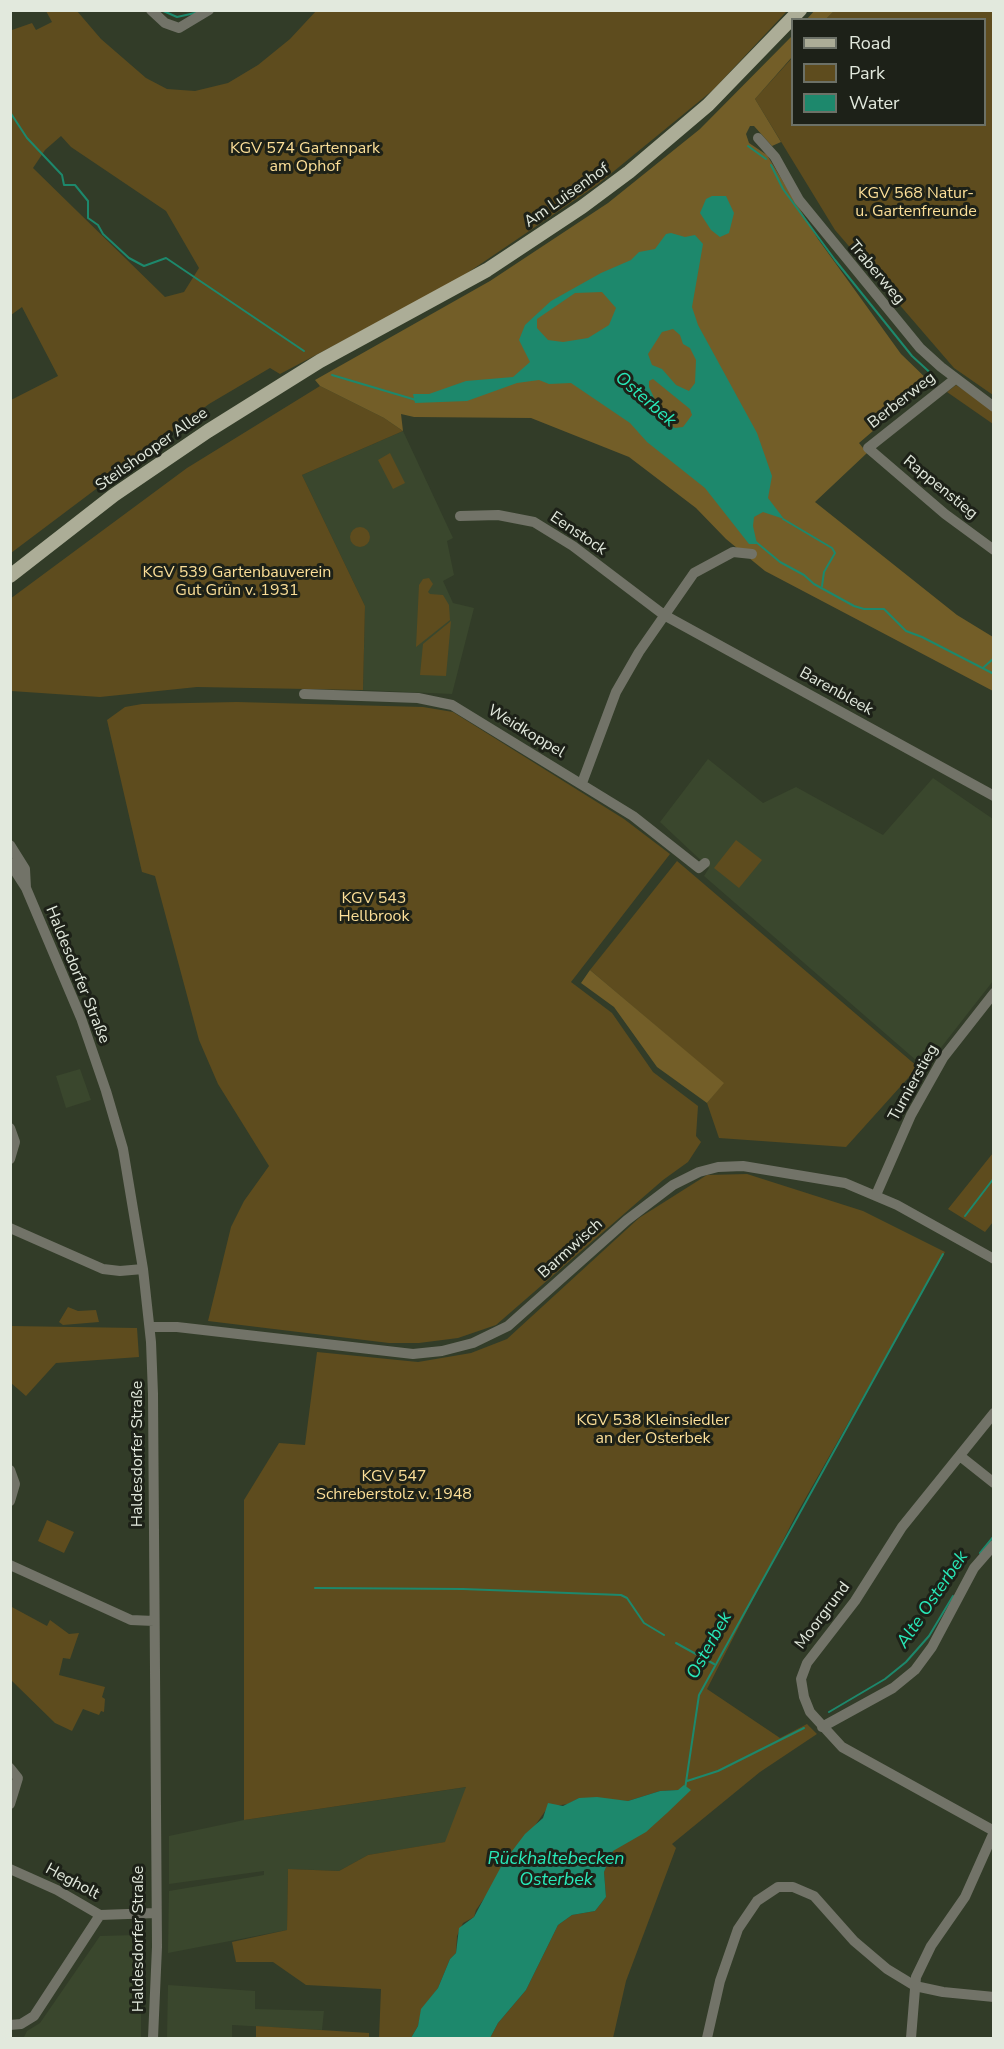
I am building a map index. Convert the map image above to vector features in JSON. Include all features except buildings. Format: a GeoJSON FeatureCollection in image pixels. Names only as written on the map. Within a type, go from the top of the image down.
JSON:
{"type":"FeatureCollection","features":[{"type":"Feature","properties":{"kind":"main road","name":"Am Luisenhof"},"geometry":{"type":"LineString","coordinates":[[320,361],[487,270],[604,191],[708,105],[791,19]]}},
{"type":"Feature","properties":{"kind":"main road","name":"Steilshooper Allee"},"geometry":{"type":"LineString","coordinates":[[10,576],[148,471],[320,361]]}},
{"type":"Feature","properties":{"kind":"street"},"geometry":{"type":"LineString","coordinates":[[151,10],[165,23],[179,28],[209,10]]}},
{"type":"Feature","properties":{"kind":"street","name":"Traberweg"},"geometry":{"type":"LineString","coordinates":[[758,138],[770,150],[799,200],[838,251],[920,348],[955,379],[993,407]]}},
{"type":"Feature","properties":{"kind":"street","name":"Berberweg"},"geometry":{"type":"LineString","coordinates":[[868,447],[955,379]]}},
{"type":"Feature","properties":{"kind":"street","name":"Rappenstieg"},"geometry":{"type":"LineString","coordinates":[[868,447],[945,514],[993,550]]}},
{"type":"Feature","properties":{"kind":"street","name":"Eenstock"},"geometry":{"type":"LineString","coordinates":[[460,516],[498,514],[534,522],[573,546],[664,615]]}},
{"type":"Feature","properties":{"kind":"street"},"geometry":{"type":"LineString","coordinates":[[582,783],[616,692],[664,615],[694,573],[733,552],[752,554]]}},
{"type":"Feature","properties":{"kind":"street","name":"Barenbleek"},"geometry":{"type":"LineString","coordinates":[[664,615],[993,796]]}},
{"type":"Feature","properties":{"kind":"street","name":"Weidkoppel"},"geometry":{"type":"LineString","coordinates":[[304,694],[418,698],[452,705],[633,816],[699,868],[705,863]]}},
{"type":"Feature","properties":{"kind":"street","name":"Haldesdorfer Straße"},"geometry":{"type":"LineString","coordinates":[[10,845],[24,869],[26,888]]}},
{"type":"Feature","properties":{"kind":"street","name":"Haldesdorfer Straße"},"geometry":{"type":"LineString","coordinates":[[10,863],[26,888],[81,1018],[106,1091],[123,1149],[143,1269],[150,1327],[153,1394],[156,1913],[153,2038]]}},
{"type":"Feature","properties":{"kind":"street","name":"Turnierstieg"},"geometry":{"type":"LineString","coordinates":[[876,1195],[911,1115],[940,1062],[993,993]]}},
{"type":"Feature","properties":{"kind":"street"},"geometry":{"type":"LineString","coordinates":[[10,1128],[15,1139],[10,1159]]}},
{"type":"Feature","properties":{"kind":"street","name":"Barmwisch"},"geometry":{"type":"LineString","coordinates":[[150,1327],[177,1327],[412,1354],[442,1351],[473,1343],[508,1326],[627,1220],[673,1185],[699,1172],[718,1167],[742,1166],[845,1183],[876,1195],[993,1259]]}},
{"type":"Feature","properties":{"kind":"street"},"geometry":{"type":"LineString","coordinates":[[10,1228],[103,1269],[120,1272],[143,1269]]}},
{"type":"Feature","properties":{"kind":"street","name":"Moorgrund"},"geometry":{"type":"LineString","coordinates":[[993,1413],[902,1527],[855,1601],[807,1663],[801,1679],[804,1697],[822,1727],[842,1747],[993,1831]]}},
{"type":"Feature","properties":{"kind":"street"},"geometry":{"type":"LineString","coordinates":[[960,1456],[993,1483]]}},
{"type":"Feature","properties":{"kind":"street"},"geometry":{"type":"LineString","coordinates":[[10,1470],[15,1484],[10,1501]]}},
{"type":"Feature","properties":{"kind":"street"},"geometry":{"type":"LineString","coordinates":[[822,1727],[893,1688],[915,1670],[932,1647],[974,1568],[993,1545]]}},
{"type":"Feature","properties":{"kind":"street"},"geometry":{"type":"LineString","coordinates":[[10,1565],[131,1620],[154,1621]]}},
{"type":"Feature","properties":{"kind":"street"},"geometry":{"type":"LineString","coordinates":[[10,1768],[18,1778],[10,1804]]}},
{"type":"Feature","properties":{"kind":"street"},"geometry":{"type":"LineString","coordinates":[[911,2038],[916,1977],[931,1946],[965,1897],[993,1831]]}},
{"type":"Feature","properties":{"kind":"street","name":"Hegholt"},"geometry":{"type":"LineString","coordinates":[[10,1869],[57,1890],[100,1915],[156,1913]]}},
{"type":"Feature","properties":{"kind":"street"},"geometry":{"type":"LineString","coordinates":[[707,2038],[720,1981],[738,1929],[757,1901],[777,1887],[793,1887],[814,1896],[860,1946],[887,1969],[915,1986],[943,1992],[993,1997]]}},
{"type":"Feature","properties":{"kind":"street"},"geometry":{"type":"LineString","coordinates":[[10,2025],[21,2024],[34,2016],[100,1915]]}},
{"type":"Feature","properties":{"kind":"shaded area"},"geometry":{"type":"Polygon","coordinates":[[[815,10],[834,10],[827,18],[808,18],[815,10]]]}},
{"type":"Feature","properties":{"kind":"shaded area"},"geometry":{"type":"Polygon","coordinates":[[[791,37],[791,58],[755,99],[781,142],[772,146],[754,126],[750,126],[746,134],[749,143],[767,155],[818,239],[901,354],[930,382],[859,443],[867,453],[815,502],[957,615],[993,637],[993,691],[765,571],[726,539],[696,508],[629,457],[531,418],[414,417],[401,414],[403,431],[384,418],[320,386],[315,380],[490,281],[608,203],[700,129],[791,37]]]}},
{"type":"Feature","properties":{"kind":"shaded area"},"geometry":{"type":"Polygon","coordinates":[[[403,431],[453,538],[447,541],[454,575],[443,581],[453,603],[474,608],[452,694],[363,690],[365,606],[302,475],[403,431]]]}},
{"type":"Feature","properties":{"kind":"shaded area"},"geometry":{"type":"Polygon","coordinates":[[[708,759],[763,803],[796,787],[883,835],[933,778],[993,819],[993,981],[925,1068],[704,876],[709,868],[660,822],[708,759]]]}},
{"type":"Feature","properties":{"kind":"shaded area"},"geometry":{"type":"Polygon","coordinates":[[[590,970],[724,1083],[707,1103],[657,1067],[614,1007],[581,983],[590,970]]]}},
{"type":"Feature","properties":{"kind":"shaded area"},"geometry":{"type":"Polygon","coordinates":[[[80,1069],[91,1100],[66,1108],[56,1076],[80,1069]]]}},
{"type":"Feature","properties":{"kind":"shaded area"},"geometry":{"type":"Polygon","coordinates":[[[467,1787],[446,1842],[368,1855],[339,1871],[288,1869],[287,1930],[168,1953],[169,1891],[264,1875],[264,1871],[169,1884],[169,1836],[244,1820],[467,1787]]]}},
{"type":"Feature","properties":{"kind":"shaded area"},"geometry":{"type":"Polygon","coordinates":[[[135,1935],[141,1947],[141,2038],[15,2038],[24,2037],[27,2031],[40,2023],[100,1936],[135,1935]]]}},
{"type":"Feature","properties":{"kind":"shaded area"},"geometry":{"type":"Polygon","coordinates":[[[168,1985],[255,1991],[255,2009],[324,2011],[322,2030],[232,2025],[232,2038],[167,2038],[168,1985]]]}},
{"type":"Feature","properties":{"kind":"green space","name":"KGV 574 Gartenpark am Ophof"},"geometry":{"type":"Polygon","coordinates":[[[11,11],[12,30],[32,23],[36,30],[52,22],[46,11],[77,11],[101,39],[146,78],[167,89],[195,91],[228,83],[258,65],[290,39],[316,11],[787,11],[713,90],[597,185],[454,282],[280,374],[270,368],[209,404],[11,553],[11,400],[58,376],[22,307],[11,315],[11,11]],[[61,136],[45,150],[33,168],[165,297],[184,292],[199,268],[166,211],[71,147],[61,136]]]}},
{"type":"Feature","properties":{"kind":"green space","name":"KGV 568 Natur- u. Gartenfreunde"},"geometry":{"type":"Polygon","coordinates":[[[834,11],[993,11],[993,395],[954,368],[835,230],[755,99],[791,59],[791,126],[986,126],[986,18],[827,18],[834,11]]]}},
{"type":"Feature","properties":{"kind":"green space"},"geometry":{"type":"Polygon","coordinates":[[[956,385],[993,409],[993,424],[947,392],[956,385]]]}},
{"type":"Feature","properties":{"kind":"green space","name":"KGV 539 Gartenbauverein Gut Grün v. 1931"},"geometry":{"type":"Polygon","coordinates":[[[320,386],[384,418],[403,431],[302,475],[365,606],[363,690],[197,687],[100,697],[11,691],[10,599],[187,468],[320,386]]]}},
{"type":"Feature","properties":{"kind":"green space"},"geometry":{"type":"Polygon","coordinates":[[[390,453],[405,483],[393,489],[378,460],[390,453]]]}},
{"type":"Feature","properties":{"kind":"green space"},"geometry":{"type":"Polygon","coordinates":[[[360,527],[367,530],[370,537],[367,544],[360,547],[353,544],[350,537],[353,530],[360,527]]]}},
{"type":"Feature","properties":{"kind":"green space"},"geometry":{"type":"Polygon","coordinates":[[[429,578],[433,584],[428,592],[443,595],[449,605],[450,620],[416,647],[419,585],[423,579],[429,578]]]}},
{"type":"Feature","properties":{"kind":"green space"},"geometry":{"type":"Polygon","coordinates":[[[451,621],[446,676],[420,675],[423,644],[451,621]]]}},
{"type":"Feature","properties":{"kind":"green space","name":"KGV 543 Hellbrook"},"geometry":{"type":"Polygon","coordinates":[[[237,702],[423,707],[453,712],[624,819],[670,854],[571,982],[612,1013],[653,1072],[698,1106],[696,1136],[701,1142],[688,1162],[663,1180],[496,1325],[458,1338],[419,1343],[389,1343],[208,1321],[231,1227],[244,1201],[269,1166],[218,1084],[199,1040],[155,876],[142,872],[107,720],[125,707],[142,704],[237,702]]]}},
{"type":"Feature","properties":{"kind":"green space"},"geometry":{"type":"Polygon","coordinates":[[[736,840],[762,860],[739,888],[714,868],[736,840]]]}},
{"type":"Feature","properties":{"kind":"green space"},"geometry":{"type":"Polygon","coordinates":[[[677,861],[918,1067],[846,1147],[719,1138],[707,1103],[723,1083],[590,970],[677,861]]]}},
{"type":"Feature","properties":{"kind":"green space"},"geometry":{"type":"Polygon","coordinates":[[[993,1153],[993,1222],[985,1232],[948,1209],[993,1153]]]}},
{"type":"Feature","properties":{"kind":"green space","name":"KGV 538 Kleinsiedler an der Osterbek"},"geometry":{"type":"Polygon","coordinates":[[[747,1174],[863,1211],[945,1252],[796,1515],[707,1689],[780,1738],[807,1724],[817,1734],[760,1772],[672,1844],[676,1848],[626,1981],[613,2038],[490,2038],[498,2023],[526,1990],[558,1925],[572,1915],[595,1911],[606,1897],[604,1872],[613,1851],[678,1790],[660,1791],[628,1801],[579,1798],[568,1804],[548,1807],[476,1910],[474,1917],[463,1923],[457,1936],[456,1953],[450,1959],[438,1988],[422,2009],[418,2026],[411,2038],[379,2038],[381,1989],[306,1985],[273,1962],[236,1962],[232,1942],[287,1930],[288,1869],[339,1871],[368,1855],[445,1842],[466,1787],[244,1820],[244,1500],[279,1443],[305,1445],[317,1352],[418,1362],[471,1353],[507,1339],[639,1218],[707,1175],[747,1174]]]}},
{"type":"Feature","properties":{"kind":"green space"},"geometry":{"type":"Polygon","coordinates":[[[68,1307],[78,1311],[96,1310],[99,1322],[63,1325],[59,1322],[68,1307]]]}},
{"type":"Feature","properties":{"kind":"green space"},"geometry":{"type":"Polygon","coordinates":[[[11,1326],[137,1328],[139,1357],[56,1363],[26,1396],[11,1383],[11,1326]]]}},
{"type":"Feature","properties":{"kind":"green space"},"geometry":{"type":"Polygon","coordinates":[[[47,1520],[74,1532],[64,1553],[38,1541],[47,1520]]]}},
{"type":"Feature","properties":{"kind":"green space"},"geometry":{"type":"Polygon","coordinates":[[[10,1606],[47,1626],[50,1620],[69,1634],[79,1633],[70,1659],[63,1658],[59,1675],[105,1687],[102,1697],[105,1699],[104,1712],[101,1711],[99,1715],[83,1709],[72,1731],[55,1723],[11,1680],[10,1606]]]}},
{"type":"Feature","properties":{"kind":"green space"},"geometry":{"type":"Polygon","coordinates":[[[256,2026],[369,2033],[369,2038],[256,2038],[256,2026]]]}},
{"type":"Feature","properties":{"kind":"water"},"geometry":{"type":"Polygon","coordinates":[[[712,196],[726,196],[734,213],[729,233],[720,237],[711,230],[700,213],[706,199],[712,196]]]}},
{"type":"Feature","properties":{"kind":"water"},"geometry":{"type":"Polygon","coordinates":[[[666,234],[685,237],[695,235],[703,244],[692,307],[698,325],[757,433],[772,476],[768,498],[784,519],[763,512],[754,517],[753,526],[757,544],[749,544],[705,488],[647,442],[630,423],[571,383],[549,384],[539,380],[517,383],[467,401],[415,403],[413,394],[429,394],[466,381],[513,377],[530,362],[519,340],[525,325],[551,301],[601,273],[631,260],[639,252],[655,249],[666,234]],[[602,292],[575,293],[537,319],[537,328],[548,340],[563,342],[588,338],[609,325],[616,308],[602,292]],[[673,329],[662,332],[648,354],[652,365],[662,369],[676,385],[689,391],[695,383],[696,360],[690,348],[683,344],[680,335],[673,329]],[[653,379],[649,381],[649,387],[666,423],[675,428],[683,427],[692,415],[690,409],[653,379]]]}},
{"type":"Feature","properties":{"kind":"water","name":"Rückhaltebecken Osterbek"},"geometry":{"type":"Polygon","coordinates":[[[684,1785],[691,1790],[667,1813],[646,1832],[613,1851],[604,1872],[606,1897],[595,1911],[572,1915],[558,1925],[526,1990],[498,2023],[490,2038],[411,2038],[418,2026],[421,2009],[438,1988],[450,1959],[456,1953],[459,1928],[474,1917],[503,1863],[525,1834],[543,1818],[548,1803],[563,1806],[579,1798],[597,1797],[628,1801],[660,1791],[678,1790],[684,1785]]]}},
{"type":"Feature","properties":{"kind":"waterway"},"geometry":{"type":"LineString","coordinates":[[161,10],[177,17],[195,13]]}},
{"type":"Feature","properties":{"kind":"waterway","name":"Osterbek"},"geometry":{"type":"LineString","coordinates":[[10,112],[27,138],[62,175],[64,185],[75,185],[88,201],[88,218],[98,225],[103,234],[129,258],[144,266],[166,258],[304,351]]}},
{"type":"Feature","properties":{"kind":"waterway"},"geometry":{"type":"LineString","coordinates":[[748,146],[766,159]]}},
{"type":"Feature","properties":{"kind":"waterway"},"geometry":{"type":"LineString","coordinates":[[771,165],[783,189],[835,260],[912,356],[936,378]]}},
{"type":"Feature","properties":{"kind":"waterway","name":"Osterbek"},"geometry":{"type":"LineString","coordinates":[[332,375],[416,400]]}},
{"type":"Feature","properties":{"kind":"waterway","name":"Osterbek"},"geometry":{"type":"LineString","coordinates":[[783,519],[832,548],[835,553],[824,572],[822,586]]}},
{"type":"Feature","properties":{"kind":"waterway","name":"Osterbek"},"geometry":{"type":"LineString","coordinates":[[756,542],[780,562],[804,575],[814,584],[854,606],[864,609],[884,609],[906,631],[994,674]]}},
{"type":"Feature","properties":{"kind":"waterway"},"geometry":{"type":"LineString","coordinates":[[984,667],[994,658]]}},
{"type":"Feature","properties":{"kind":"waterway","name":"Osterbek"},"geometry":{"type":"LineString","coordinates":[[965,1216],[994,1178]]}},
{"type":"Feature","properties":{"kind":"waterway","name":"Osterbek"},"geometry":{"type":"LineString","coordinates":[[685,1789],[699,1695],[943,1254]]}},
{"type":"Feature","properties":{"kind":"waterway","name":"Alte Osterbek"},"geometry":{"type":"LineString","coordinates":[[980,1553],[994,1536]]}},
{"type":"Feature","properties":{"kind":"waterway"},"geometry":{"type":"LineString","coordinates":[[315,1588],[463,1589],[621,1595],[627,1598],[644,1623],[664,1635]]}},
{"type":"Feature","properties":{"kind":"waterway","name":"Alte Osterbek"},"geometry":{"type":"LineString","coordinates":[[829,1712],[885,1679],[906,1662],[929,1636],[953,1596]]}},
{"type":"Feature","properties":{"kind":"waterway"},"geometry":{"type":"LineString","coordinates":[[676,1643],[714,1664]]}},
{"type":"Feature","properties":{"kind":"waterway","name":"Alte Osterbek"},"geometry":{"type":"LineString","coordinates":[[687,1781],[718,1771],[804,1728]]}},
{"type":"Feature","properties":{"kind":"park label","name":"KGV 547 Schreberstolz v. 1948"},"geometry":{"type":"Point","coordinates":[394,1486]}}]}
